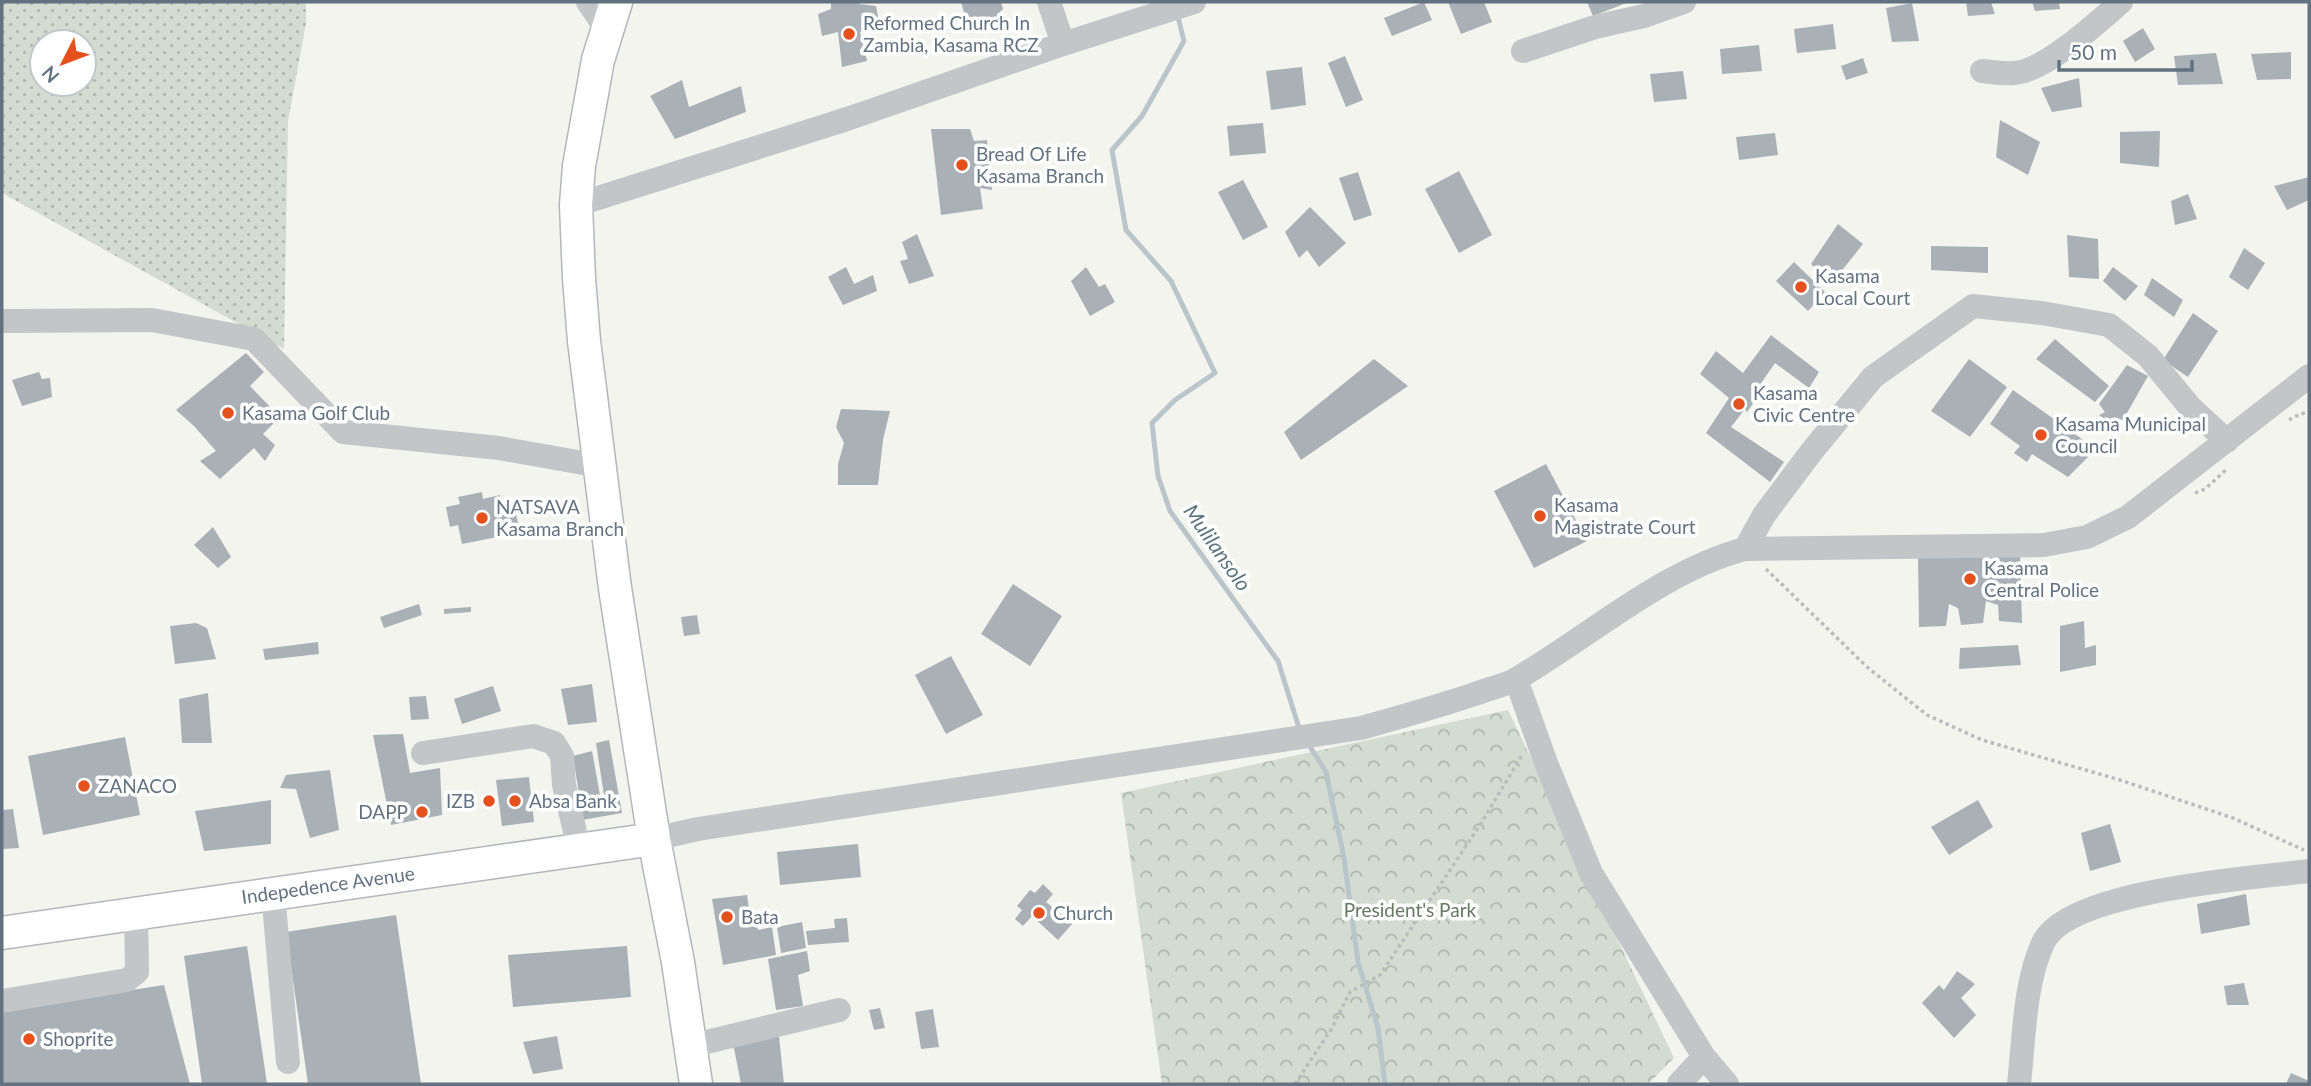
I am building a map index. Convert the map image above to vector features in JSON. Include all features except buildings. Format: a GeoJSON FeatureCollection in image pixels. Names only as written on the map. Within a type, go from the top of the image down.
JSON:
{"type":"FeatureCollection","features":[{"type":"Feature","properties":{"kind":"main road"},"geometry":{"type":"LineString","coordinates":[[612,16],[598,60],[579,166],[576,205],[584,341],[615,588],[696,1084]]}},
{"type":"Feature","properties":{"kind":"main road","name":"Indepedence Avenue"},"geometry":{"type":"LineString","coordinates":[[2,933],[654,839]]}},
{"type":"Feature","properties":{"kind":"street"},"geometry":{"type":"LineString","coordinates":[[588,2],[612,16]]}},
{"type":"Feature","properties":{"kind":"street"},"geometry":{"type":"LineString","coordinates":[[1049,2],[1063,44]]}},
{"type":"Feature","properties":{"kind":"street"},"geometry":{"type":"LineString","coordinates":[[1523,51],[1684,2]]}},
{"type":"Feature","properties":{"kind":"street"},"geometry":{"type":"LineString","coordinates":[[1982,71],[2015,74],[2031,69],[2084,34],[2121,2]]}},
{"type":"Feature","properties":{"kind":"street"},"geometry":{"type":"LineString","coordinates":[[576,205],[847,119],[1182,6]]}},
{"type":"Feature","properties":{"kind":"street"},"geometry":{"type":"LineString","coordinates":[[1745,549],[1764,515],[1873,377],[1973,306],[2042,313],[2109,325],[2148,356],[2190,407],[2227,441]]}},
{"type":"Feature","properties":{"kind":"street"},"geometry":{"type":"LineString","coordinates":[[2,321],[152,320],[254,339],[343,432],[499,448],[600,466]]}},
{"type":"Feature","properties":{"kind":"street"},"geometry":{"type":"LineString","coordinates":[[654,839],[698,829],[1361,728],[1428,710],[1516,679],[1619,612],[1698,566],[1721,555],[1745,549],[2045,545],[2087,537],[2128,517],[2309,376]]}},
{"type":"Feature","properties":{"kind":"street"},"geometry":{"type":"LineString","coordinates":[[1516,679],[1591,873],[1704,1057],[1727,1084]]}},
{"type":"Feature","properties":{"kind":"street"},"geometry":{"type":"LineString","coordinates":[[423,753],[533,736],[554,743],[562,756],[564,785],[579,849]]}},
{"type":"Feature","properties":{"kind":"street"},"geometry":{"type":"LineString","coordinates":[[2019,1084],[2032,975],[2044,940],[2064,920],[2105,903],[2155,891],[2309,871]]}},
{"type":"Feature","properties":{"kind":"street"},"geometry":{"type":"LineString","coordinates":[[273,892],[288,1062]]}},
{"type":"Feature","properties":{"kind":"street"},"geometry":{"type":"LineString","coordinates":[[2,1001],[133,977],[137,972],[136,913]]}},
{"type":"Feature","properties":{"kind":"street"},"geometry":{"type":"LineString","coordinates":[[690,1046],[839,1010]]}},
{"type":"Feature","properties":{"kind":"street"},"geometry":{"type":"LineString","coordinates":[[1679,1084],[1704,1057]]}},
{"type":"Feature","properties":{"kind":"path"},"geometry":{"type":"LineString","coordinates":[[1745,549],[1867,667],[1927,715],[1982,740],[2120,780],[2233,818],[2309,852]]}},
{"type":"Feature","properties":{"kind":"path"},"geometry":{"type":"LineString","coordinates":[[1295,1084],[1332,1028],[1350,992],[1380,975],[1480,825],[1516,762],[1537,738]]}},
{"type":"Feature","properties":{"kind":"green space"},"geometry":{"type":"Polygon","coordinates":[[[2,2],[306,2],[306,23],[288,121],[284,349],[2,193],[2,2]]]}},
{"type":"Feature","properties":{"kind":"green space","name":"President's Park"},"geometry":{"type":"Polygon","coordinates":[[[1508,710],[1674,1058],[1648,1084],[1162,1084],[1121,793],[1508,710]]]}},
{"type":"Feature","properties":{"kind":"waterway","name":"Mulilansolo"},"geometry":{"type":"LineString","coordinates":[[1177,13],[1184,41],[1142,116],[1112,150],[1126,230],[1171,281],[1215,373],[1175,400],[1152,423],[1158,476],[1170,511],[1278,661],[1300,731]]}},
{"type":"Feature","properties":{"kind":"waterway","name":"Mulilansolo"},"geometry":{"type":"LineString","coordinates":[[1307,742],[1326,772],[1344,858],[1358,962],[1378,1028],[1385,1084]]}},
{"type":"Feature","properties":{"kind":"place","name":"Reformed Church In Zambia, Kasama RCZ"},"geometry":{"type":"Point","coordinates":[849,34]}},
{"type":"Feature","properties":{"kind":"place","name":"Bread Of Life Kasama Branch"},"geometry":{"type":"Point","coordinates":[962,165]}},
{"type":"Feature","properties":{"kind":"place","name":"Kasama Local Court"},"geometry":{"type":"Point","coordinates":[1801,287]}},
{"type":"Feature","properties":{"kind":"place","name":"Kasama Civic Centre"},"geometry":{"type":"Point","coordinates":[1739,404]}},
{"type":"Feature","properties":{"kind":"place","name":"Kasama Golf Club"},"geometry":{"type":"Point","coordinates":[228,413]}},
{"type":"Feature","properties":{"kind":"place","name":"Kasama Municipal Council"},"geometry":{"type":"Point","coordinates":[2041,435]}},
{"type":"Feature","properties":{"kind":"place","name":"Kasama Magistrate Court"},"geometry":{"type":"Point","coordinates":[1540,516]}},
{"type":"Feature","properties":{"kind":"place","name":"NATSAVA Kasama Branch"},"geometry":{"type":"Point","coordinates":[482,518]}},
{"type":"Feature","properties":{"kind":"place","name":"Kasama Central Police"},"geometry":{"type":"Point","coordinates":[1970,579]}},
{"type":"Feature","properties":{"kind":"place","name":"ZANACO"},"geometry":{"type":"Point","coordinates":[84,786]}},
{"type":"Feature","properties":{"kind":"place","name":"IZB"},"geometry":{"type":"Point","coordinates":[489,801]}},
{"type":"Feature","properties":{"kind":"place","name":"Absa Bank"},"geometry":{"type":"Point","coordinates":[515,801]}},
{"type":"Feature","properties":{"kind":"place","name":"DAPP"},"geometry":{"type":"Point","coordinates":[422,812]}},
{"type":"Feature","properties":{"kind":"place","name":"Church"},"geometry":{"type":"Point","coordinates":[1039,913]}},
{"type":"Feature","properties":{"kind":"place","name":"Bata"},"geometry":{"type":"Point","coordinates":[727,917]}},
{"type":"Feature","properties":{"kind":"place","name":"Shoprite"},"geometry":{"type":"Point","coordinates":[29,1039]}}]}
